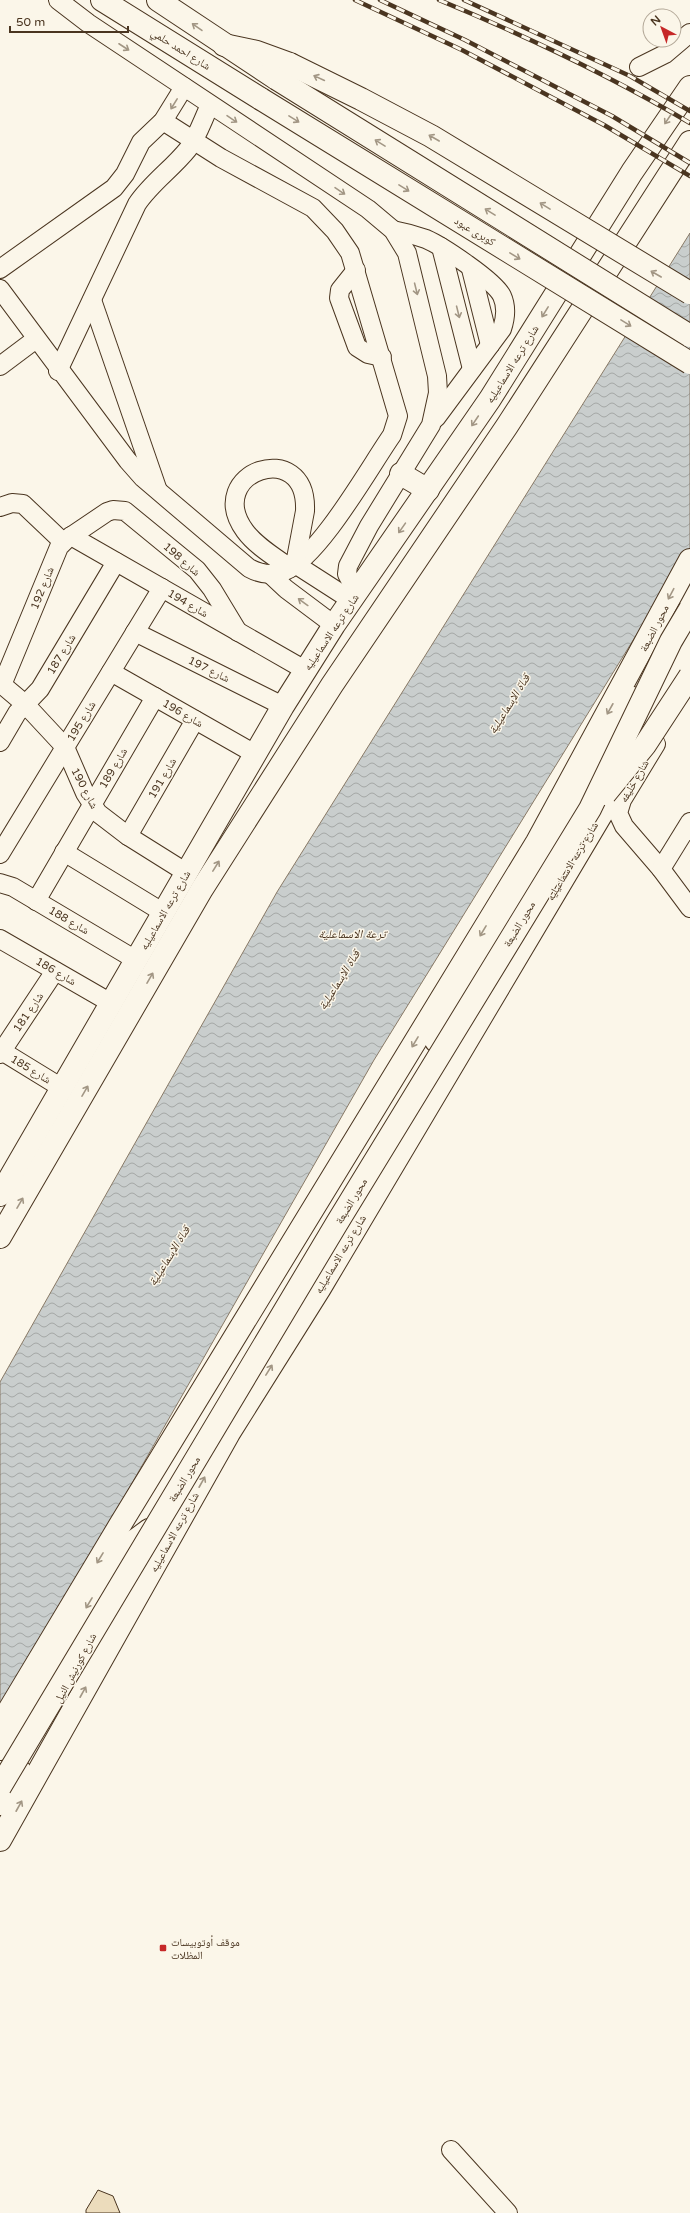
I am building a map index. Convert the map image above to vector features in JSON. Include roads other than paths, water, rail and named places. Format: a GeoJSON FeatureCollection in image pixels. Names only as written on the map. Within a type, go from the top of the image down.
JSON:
{"type":"FeatureCollection","features":[{"type":"Feature","properties":{"kind":"main road","name":"شارع احمد حلمي"},"geometry":{"type":"LineString","coordinates":[[102,0],[261,99]]}},
{"type":"Feature","properties":{"kind":"main road"},"geometry":{"type":"LineString","coordinates":[[158,0],[224,45],[257,52],[283,72],[690,336]]}},
{"type":"Feature","properties":{"kind":"main road"},"geometry":{"type":"LineString","coordinates":[[283,72],[361,99],[431,136],[618,252],[690,293]]}},
{"type":"Feature","properties":{"kind":"main road","name":"شارع ترعه الاسماعيليه"},"geometry":{"type":"LineString","coordinates":[[0,1195],[6,1170],[62,1088],[305,670],[334,625],[428,490],[521,352],[632,172],[690,87]]}},
{"type":"Feature","properties":{"kind":"main road","name":"كوبرى عبود"},"geometry":{"type":"LineString","coordinates":[[261,99],[690,363]]}},
{"type":"Feature","properties":{"kind":"main road","name":"شارع ترعه الاسماعيليه"},"geometry":{"type":"LineString","coordinates":[[0,1237],[202,889],[332,685],[507,426],[690,142]]}},
{"type":"Feature","properties":{"kind":"main road"},"geometry":{"type":"LineString","coordinates":[[401,474],[428,490]]}},
{"type":"Feature","properties":{"kind":"main road","name":"محور الضبعة"},"geometry":{"type":"LineString","coordinates":[[0,1725],[120,1525],[537,842],[690,560]]}},
{"type":"Feature","properties":{"kind":"main road","name":"شارع ترعه الاسماعيليه"},"geometry":{"type":"LineString","coordinates":[[148,1530],[686,620],[690,597]]}},
{"type":"Feature","properties":{"kind":"main road","name":"محور الضبعة"},"geometry":{"type":"LineString","coordinates":[[0,1787],[337,1224],[590,809],[668,648],[686,620]]}},
{"type":"Feature","properties":{"kind":"main road"},"geometry":{"type":"LineString","coordinates":[[590,809],[628,768],[690,685]]}},
{"type":"Feature","properties":{"kind":"main road","name":"شارع ترعه الاسماعيليه"},"geometry":{"type":"LineString","coordinates":[[0,1840],[229,1434],[320,1288],[553,894],[676,691],[690,685]]}},
{"type":"Feature","properties":{"kind":"main road"},"geometry":{"type":"LineString","coordinates":[[0,1749],[115,1562],[130,1544],[148,1530]]}},
{"type":"Feature","properties":{"kind":"main road","name":"شارع كورنيش النيل"},"geometry":{"type":"LineString","coordinates":[[0,1804],[31,1750],[148,1530]]}},
{"type":"Feature","properties":{"kind":"street"},"geometry":{"type":"LineString","coordinates":[[58,0],[88,23],[368,209],[393,230],[407,253],[437,376],[438,393],[431,425]]}},
{"type":"Feature","properties":{"kind":"street"},"geometry":{"type":"LineString","coordinates":[[639,67],[665,54],[690,33]]}},
{"type":"Feature","properties":{"kind":"street"},"geometry":{"type":"LineString","coordinates":[[0,269],[100,200],[120,181],[141,142],[163,121],[184,87]]}},
{"type":"Feature","properties":{"kind":"street"},"geometry":{"type":"LineString","coordinates":[[58,371],[142,196],[194,141],[210,104]]}},
{"type":"Feature","properties":{"kind":"street"},"geometry":{"type":"LineString","coordinates":[[163,121],[194,141],[313,208],[335,230],[350,253],[356,270],[397,409],[395,429],[324,536],[293,566],[270,574]]}},
{"type":"Feature","properties":{"kind":"street"},"geometry":{"type":"LineString","coordinates":[[120,181],[142,196]]}},
{"type":"Feature","properties":{"kind":"street"},"geometry":{"type":"LineString","coordinates":[[354,596],[347,574],[348,566],[369,526],[431,425],[502,329],[506,318],[502,295],[493,285],[441,247],[415,236],[393,230]]}},
{"type":"Feature","properties":{"kind":"street"},"geometry":{"type":"LineString","coordinates":[[441,247],[472,369]]}},
{"type":"Feature","properties":{"kind":"street"},"geometry":{"type":"LineString","coordinates":[[471,268],[490,345]]}},
{"type":"Feature","properties":{"kind":"street"},"geometry":{"type":"LineString","coordinates":[[356,270],[340,290],[339,298],[357,347],[368,354],[382,357]]}},
{"type":"Feature","properties":{"kind":"street"},"geometry":{"type":"LineString","coordinates":[[0,289],[58,371],[113,444],[143,478],[249,568],[270,574],[286,589],[334,625]]}},
{"type":"Feature","properties":{"kind":"street"},"geometry":{"type":"LineString","coordinates":[[92,300],[157,490]]}},
{"type":"Feature","properties":{"kind":"street"},"geometry":{"type":"LineString","coordinates":[[0,366],[36,340]]}},
{"type":"Feature","properties":{"kind":"street"},"geometry":{"type":"LineString","coordinates":[[293,566],[305,511],[302,491],[296,480],[283,470],[275,468],[258,470],[251,474],[240,487],[236,499],[237,513],[244,530],[250,537],[293,566],[354,596]]}},
{"type":"Feature","properties":{"kind":"street","name":"شارع 194"},"geometry":{"type":"LineString","coordinates":[[0,507],[12,503],[23,504],[67,540],[116,562],[305,670]]}},
{"type":"Feature","properties":{"kind":"street","name":"شارع 198"},"geometry":{"type":"LineString","coordinates":[[107,512],[113,510],[125,511],[197,570],[212,589],[238,632]]}},
{"type":"Feature","properties":{"kind":"street","name":"شارع 192"},"geometry":{"type":"LineString","coordinates":[[1,684],[56,552],[67,540],[107,512]]}},
{"type":"Feature","properties":{"kind":"street","name":"شارع 187"},"geometry":{"type":"LineString","coordinates":[[0,742],[17,713],[40,689],[116,562]]}},
{"type":"Feature","properties":{"kind":"street","name":"شارع 195"},"geometry":{"type":"LineString","coordinates":[[0,854],[162,588]]}},
{"type":"Feature","properties":{"kind":"street","name":"شارع 197"},"geometry":{"type":"LineString","coordinates":[[135,632],[283,706]]}},
{"type":"Feature","properties":{"kind":"street","name":"شارع 196"},"geometry":{"type":"LineString","coordinates":[[111,672],[255,754]]}},
{"type":"Feature","properties":{"kind":"street","name":"شارع 190"},"geometry":{"type":"LineString","coordinates":[[1,684],[25,704],[65,747],[92,804],[98,813],[128,836],[187,874]]}},
{"type":"Feature","properties":{"kind":"street","name":"شارع خليفه"},"geometry":{"type":"LineString","coordinates":[[690,685],[619,806],[618,813],[624,826],[661,869],[690,908]]}},
{"type":"Feature","properties":{"kind":"street","name":"شارع 189"},"geometry":{"type":"LineString","coordinates":[[36,901],[155,697]]}},
{"type":"Feature","properties":{"kind":"street","name":"شارع 191"},"geometry":{"type":"LineString","coordinates":[[128,836],[195,720]]}},
{"type":"Feature","properties":{"kind":"street"},"geometry":{"type":"LineString","coordinates":[[661,869],[690,822]]}},
{"type":"Feature","properties":{"kind":"street"},"geometry":{"type":"LineString","coordinates":[[64,852],[164,913]]}},
{"type":"Feature","properties":{"kind":"street","name":"شارع 188"},"geometry":{"type":"LineString","coordinates":[[0,883],[13,887],[136,960]]}},
{"type":"Feature","properties":{"kind":"street","name":"شارع 186"},"geometry":{"type":"LineString","coordinates":[[0,940],[111,1003]]}},
{"type":"Feature","properties":{"kind":"street","name":"شارع 181"},"geometry":{"type":"LineString","coordinates":[[1,1052],[55,971]]}},
{"type":"Feature","properties":{"kind":"street","name":"شارع 185"},"geometry":{"type":"LineString","coordinates":[[1,1052],[62,1088]]}},
{"type":"Feature","properties":{"kind":"street"},"geometry":{"type":"LineString","coordinates":[[451,2150],[508,2213]]}},
{"type":"Feature","properties":{"kind":"water","name":"ترعة الاسماعلية"},"geometry":{"type":"Polygon","coordinates":[[[690,233],[690,548],[374,1060],[0,1714],[0,1382],[277,892],[690,233]]]}},
{"type":"Feature","properties":{"kind":"railway"},"geometry":{"type":"LineString","coordinates":[[355,0],[462,50],[604,125],[690,176]]}},
{"type":"Feature","properties":{"kind":"railway"},"geometry":{"type":"LineString","coordinates":[[380,0],[465,40],[612,116],[690,163]]}},
{"type":"Feature","properties":{"kind":"railway"},"geometry":{"type":"LineString","coordinates":[[439,0],[504,28],[598,72],[690,123]]}},
{"type":"Feature","properties":{"kind":"railway"},"geometry":{"type":"LineString","coordinates":[[464,0],[630,76],[690,111]]}},
{"type":"Feature","properties":{"kind":"place","name":"موقف أوتوبيسات المظلات"},"geometry":{"type":"Point","coordinates":[163,1948]}},
{"type":"Feature","properties":{"kind":"water label","name":"قناة الإسماعيلية"},"geometry":{"type":"Point","coordinates":[509,704]}},
{"type":"Feature","properties":{"kind":"water label","name":"قناة الإسماعيلية"},"geometry":{"type":"Point","coordinates":[339,980]}},
{"type":"Feature","properties":{"kind":"water label","name":"قناة الإسماعيلية"},"geometry":{"type":"Point","coordinates":[169,1256]}}]}
